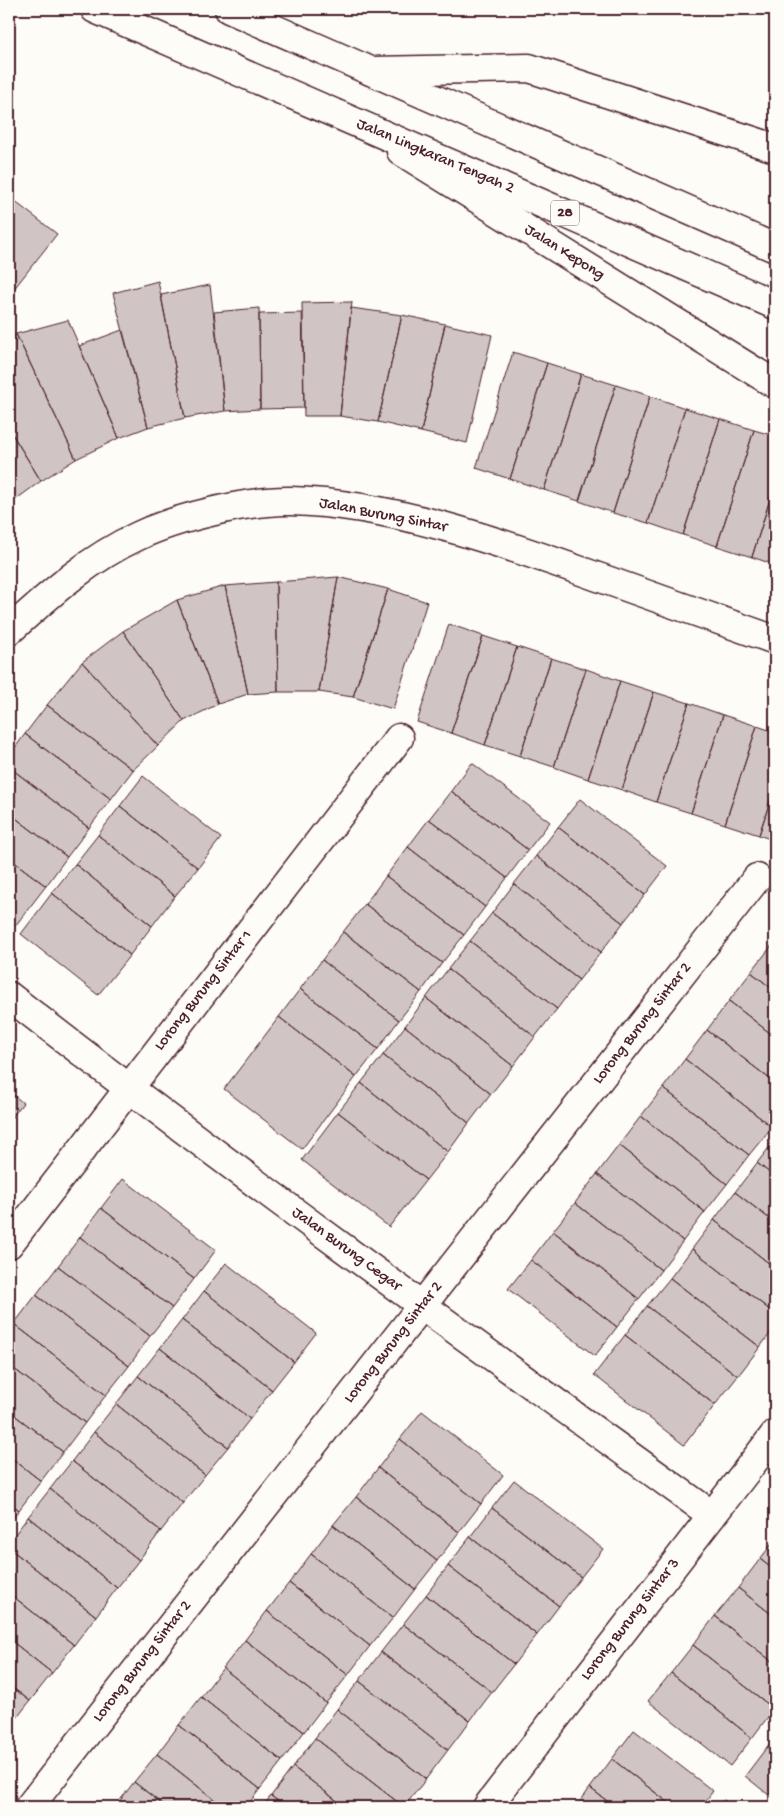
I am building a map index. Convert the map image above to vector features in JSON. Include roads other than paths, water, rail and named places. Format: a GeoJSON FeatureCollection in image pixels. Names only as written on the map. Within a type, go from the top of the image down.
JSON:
{"type":"FeatureCollection","features":[{"type":"Feature","properties":{"kind":"main road","name":"Jalan Lingkaran Tengah 2"},"geometry":{"type":"LineString","coordinates":[[95,9],[775,305]]}},
{"type":"Feature","properties":{"kind":"main road"},"geometry":{"type":"LineString","coordinates":[[229,9],[775,248]]}},
{"type":"Feature","properties":{"kind":"main road"},"geometry":{"type":"LineString","coordinates":[[371,71],[529,68],[775,148]]}},
{"type":"Feature","properties":{"kind":"main road","name":"Jalan Kepong"},"geometry":{"type":"LineString","coordinates":[[354,122],[775,384]]}},
{"type":"Feature","properties":{"kind":"main road","name":"Jalan Burung Sintar"},"geometry":{"type":"LineString","coordinates":[[9,632],[62,582],[100,556],[139,535],[188,518],[239,507],[289,501],[340,505],[422,522],[501,543],[775,640]]}},
{"type":"Feature","properties":{"kind":"main road","name":"Lorong Burung Sintar 1"},"geometry":{"type":"LineString","coordinates":[[9,1244],[399,738]]}},
{"type":"Feature","properties":{"kind":"main road","name":"Lorong Burung Sintar 2"},"geometry":{"type":"LineString","coordinates":[[29,1807],[757,878]]}},
{"type":"Feature","properties":{"kind":"main road","name":"Jalan Burung Cegar"},"geometry":{"type":"LineString","coordinates":[[9,996],[128,1089],[712,1515]]}},
{"type":"Feature","properties":{"kind":"main road","name":"Lorong Burung Sintar 3"},"geometry":{"type":"LineString","coordinates":[[487,1807],[775,1434]]}}]}
